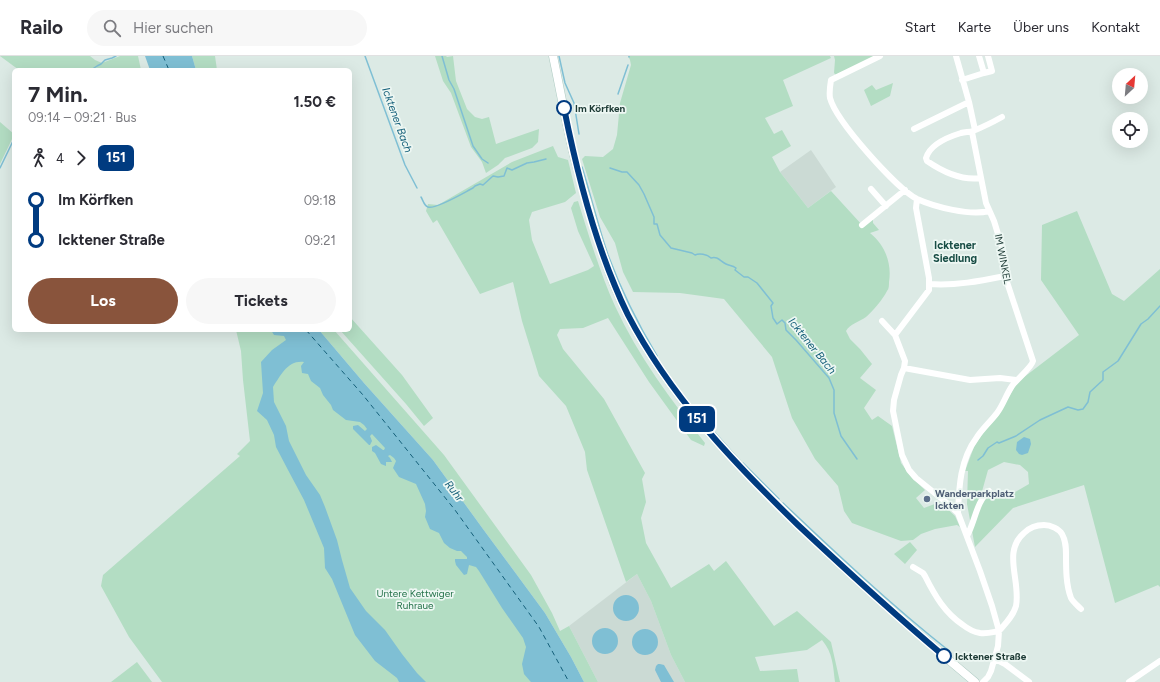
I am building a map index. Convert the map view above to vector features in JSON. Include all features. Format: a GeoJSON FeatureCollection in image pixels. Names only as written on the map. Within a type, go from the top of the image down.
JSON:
{"type":"FeatureCollection","features":[{"type":"Feature","properties":{"kind":"main road"},"geometry":{"type":"LineString","coordinates":[[553,56],[574,155],[594,229],[607,266],[627,313],[646,349],[671,386],[698,421],[754,482],[824,550],[892,612],[975,682]]}},
{"type":"Feature","properties":{"kind":"street"},"geometry":{"type":"LineString","coordinates":[[880,56],[831,80],[830,98],[840,118],[854,137],[893,179],[917,198],[956,210],[978,212],[989,211]]}},
{"type":"Feature","properties":{"kind":"street","name":"IM WINKEL"},"geometry":{"type":"LineString","coordinates":[[956,56],[969,102],[986,203],[1002,246],[1005,276],[1033,361],[1030,367],[1016,380]]}},
{"type":"Feature","properties":{"kind":"street"},"geometry":{"type":"LineString","coordinates":[[979,56],[984,73]]}},
{"type":"Feature","properties":{"kind":"street"},"geometry":{"type":"LineString","coordinates":[[962,80],[992,71],[988,56]]}},
{"type":"Feature","properties":{"kind":"street"},"geometry":{"type":"LineString","coordinates":[[914,129],[969,102]]}},
{"type":"Feature","properties":{"kind":"street"},"geometry":{"type":"LineString","coordinates":[[981,178],[972,180],[948,174],[927,161],[927,154],[939,143],[959,134],[973,131],[999,117]]}},
{"type":"Feature","properties":{"kind":"street"},"geometry":{"type":"LineString","coordinates":[[871,189],[886,206]]}},
{"type":"Feature","properties":{"kind":"street"},"geometry":{"type":"LineString","coordinates":[[862,225],[905,190]]}},
{"type":"Feature","properties":{"kind":"street"},"geometry":{"type":"LineString","coordinates":[[895,335],[929,290],[916,208],[917,198]]}},
{"type":"Feature","properties":{"kind":"street"},"geometry":{"type":"LineString","coordinates":[[929,284],[946,285],[1005,276]]}},
{"type":"Feature","properties":{"kind":"street"},"geometry":{"type":"LineString","coordinates":[[882,321],[895,335],[905,360],[894,400],[893,411],[902,455],[909,470],[916,478],[958,513]]}},
{"type":"Feature","properties":{"kind":"street"},"geometry":{"type":"LineString","coordinates":[[904,368],[970,380],[1000,378],[1016,380],[1010,388],[997,413],[972,444],[960,476],[958,513],[992,606],[999,631],[995,659],[988,677],[983,682]]}},
{"type":"Feature","properties":{"kind":"street"},"geometry":{"type":"LineString","coordinates":[[967,536],[982,499],[989,491]]}},
{"type":"Feature","properties":{"kind":"street"},"geometry":{"type":"LineString","coordinates":[[913,567],[923,573],[941,605],[955,620],[969,629],[980,633],[999,631],[1009,620],[1016,605],[1013,558],[1015,546],[1019,538],[1026,531],[1038,526],[1050,525],[1056,528],[1062,535],[1066,544],[1066,574],[1071,599],[1081,609]]}},
{"type":"Feature","properties":{"kind":"street"},"geometry":{"type":"LineString","coordinates":[[995,659],[1005,664],[1029,682]]}},
{"type":"Feature","properties":{"kind":"street"},"geometry":{"type":"LineString","coordinates":[[1129,682],[1160,661]]}},
{"type":"Feature","properties":{"kind":"shaded area"},"geometry":{"type":"Polygon","coordinates":[[[811,150],[836,187],[808,208],[780,172],[811,150]]]}},
{"type":"Feature","properties":{"kind":"shaded area"},"geometry":{"type":"Polygon","coordinates":[[[637,574],[651,601],[671,655],[685,682],[598,682],[569,626],[637,574]]]}},
{"type":"Feature","properties":{"kind":"green space"},"geometry":{"type":"Polygon","coordinates":[[[0,56],[90,56],[102,63],[120,56],[138,56],[141,68],[16,68],[0,56]]]}},
{"type":"Feature","properties":{"kind":"green space"},"geometry":{"type":"Polygon","coordinates":[[[192,56],[215,56],[217,68],[195,68],[192,56]]]}},
{"type":"Feature","properties":{"kind":"green space"},"geometry":{"type":"Polygon","coordinates":[[[435,56],[453,56],[456,81],[467,109],[475,117],[482,119],[489,117],[496,144],[539,129],[538,142],[532,148],[505,158],[486,173],[482,162],[471,147],[451,93],[443,81],[435,56]]]}},
{"type":"Feature","properties":{"kind":"green space"},"geometry":{"type":"Polygon","coordinates":[[[628,56],[830,56],[831,58],[783,80],[793,106],[765,118],[774,134],[782,130],[791,146],[772,157],[780,172],[808,208],[831,191],[863,226],[873,218],[873,223],[879,230],[870,233],[880,243],[886,255],[890,275],[889,288],[869,314],[846,331],[850,339],[872,364],[860,378],[876,390],[864,408],[872,420],[878,416],[892,426],[901,463],[912,478],[925,490],[916,498],[924,508],[940,502],[955,516],[960,527],[957,525],[935,529],[921,534],[913,540],[901,541],[852,523],[844,511],[838,486],[815,459],[792,418],[772,357],[724,299],[680,293],[633,292],[623,272],[615,243],[600,217],[582,159],[585,156],[603,157],[613,149],[617,135],[620,103],[631,65],[628,56]]]}},
{"type":"Feature","properties":{"kind":"green space"},"geometry":{"type":"Polygon","coordinates":[[[834,56],[875,56],[836,75],[834,73],[834,56]]]}},
{"type":"Feature","properties":{"kind":"green space"},"geometry":{"type":"Polygon","coordinates":[[[893,83],[890,96],[871,106],[864,90],[872,85],[876,90],[893,83]]]}},
{"type":"Feature","properties":{"kind":"green space"},"geometry":{"type":"Polygon","coordinates":[[[0,122],[12,132],[12,139],[0,164],[0,122]]]}},
{"type":"Feature","properties":{"kind":"green space"},"geometry":{"type":"Polygon","coordinates":[[[553,146],[558,157],[568,160],[576,193],[565,202],[532,212],[529,220],[532,240],[550,284],[588,270],[594,266],[578,231],[571,208],[574,202],[578,201],[604,281],[624,324],[656,377],[705,443],[704,446],[691,440],[649,382],[608,318],[583,328],[560,329],[557,335],[563,349],[604,399],[645,473],[642,479],[646,502],[641,518],[646,543],[671,588],[709,564],[714,571],[726,561],[774,626],[797,611],[831,642],[840,682],[835,682],[830,655],[822,640],[807,650],[755,657],[760,671],[797,669],[799,682],[685,682],[671,655],[651,601],[637,574],[626,582],[587,470],[585,452],[566,406],[539,376],[522,321],[513,282],[480,294],[437,220],[433,223],[426,211],[428,204],[438,205],[512,162],[553,146]]]}},
{"type":"Feature","properties":{"kind":"green space"},"geometry":{"type":"Polygon","coordinates":[[[1077,211],[1112,294],[1124,301],[1160,269],[1160,587],[1158,585],[1115,603],[1084,485],[1013,508],[975,547],[967,504],[968,471],[965,471],[974,447],[983,433],[998,416],[1019,381],[1079,335],[1041,280],[1042,225],[1077,211]],[[1004,462],[988,470],[981,495],[994,498],[1006,496],[1029,484],[1028,472],[1020,465],[1004,462]]]}},
{"type":"Feature","properties":{"kind":"green space"},"geometry":{"type":"Polygon","coordinates":[[[352,319],[402,375],[433,418],[424,426],[342,332],[352,332],[352,319]]]}},
{"type":"Feature","properties":{"kind":"green space","name":"Untere Kettwiger Ruhraue"},"geometry":{"type":"Polygon","coordinates":[[[236,332],[299,332],[408,453],[556,682],[162,682],[129,637],[101,586],[103,575],[240,456],[237,454],[250,441],[241,351],[236,332]]]}},
{"type":"Feature","properties":{"kind":"green space"},"geometry":{"type":"Polygon","coordinates":[[[321,332],[336,332],[444,455],[531,575],[560,631],[569,626],[598,682],[584,682],[545,613],[433,460],[321,332]]]}},
{"type":"Feature","properties":{"kind":"green space"},"geometry":{"type":"Polygon","coordinates":[[[910,542],[917,550],[905,564],[894,554],[910,542]]]}},
{"type":"Feature","properties":{"kind":"green space"},"geometry":{"type":"Polygon","coordinates":[[[137,662],[152,682],[111,682],[137,662]]]}},
{"type":"Feature","properties":{"kind":"water"},"geometry":{"type":"Polygon","coordinates":[[[145,56],[192,56],[195,68],[149,68],[145,56]]]}},
{"type":"Feature","properties":{"kind":"water","name":"Ruhr"},"geometry":{"type":"Polygon","coordinates":[[[272,332],[321,332],[433,460],[545,613],[584,682],[530,681],[524,674],[522,664],[526,647],[523,638],[476,567],[469,565],[467,574],[464,575],[456,565],[455,559],[467,559],[467,557],[461,551],[450,548],[444,543],[439,533],[430,529],[425,517],[425,504],[416,484],[399,477],[393,468],[396,461],[390,455],[388,456],[392,462],[386,462],[386,466],[381,464],[375,453],[372,451],[372,447],[376,445],[383,450],[385,448],[372,434],[370,436],[372,441],[369,445],[353,429],[353,426],[358,425],[365,431],[367,429],[364,425],[360,422],[346,420],[333,410],[320,388],[311,381],[308,374],[302,373],[301,366],[304,362],[294,363],[282,373],[273,387],[274,402],[286,426],[289,441],[306,475],[320,495],[325,507],[337,540],[350,588],[366,611],[385,630],[402,654],[426,682],[399,682],[397,678],[375,661],[355,635],[332,579],[325,568],[324,548],[304,500],[276,447],[274,435],[267,420],[257,411],[263,393],[261,362],[272,350],[286,340],[284,336],[274,335],[272,332]]]}},
{"type":"Feature","properties":{"kind":"water"},"geometry":{"type":"Polygon","coordinates":[[[1024,437],[1030,439],[1031,444],[1028,453],[1022,455],[1016,450],[1017,442],[1024,437]]]}},
{"type":"Feature","properties":{"kind":"water"},"geometry":{"type":"Polygon","coordinates":[[[626,595],[635,599],[639,608],[635,617],[626,621],[617,617],[613,608],[617,599],[626,595]]]}},
{"type":"Feature","properties":{"kind":"water"},"geometry":{"type":"Polygon","coordinates":[[[605,628],[614,632],[618,641],[614,650],[605,654],[596,650],[592,641],[596,632],[605,628]]]}},
{"type":"Feature","properties":{"kind":"water"},"geometry":{"type":"Polygon","coordinates":[[[645,629],[654,633],[658,642],[654,651],[645,655],[636,651],[632,642],[636,633],[645,629]]]}},
{"type":"Feature","properties":{"kind":"water"},"geometry":{"type":"Polygon","coordinates":[[[658,664],[664,665],[674,682],[661,682],[655,670],[658,664]]]}},
{"type":"Feature","properties":{"kind":"waterway"},"geometry":{"type":"LineString","coordinates":[[94,68],[105,60],[116,56]]}},
{"type":"Feature","properties":{"kind":"waterway","name":"Icktener Bach"},"geometry":{"type":"LineString","coordinates":[[365,56],[405,165],[417,188]]}},
{"type":"Feature","properties":{"kind":"waterway"},"geometry":{"type":"LineString","coordinates":[[442,56],[473,146],[482,159],[488,163]]}},
{"type":"Feature","properties":{"kind":"waterway"},"geometry":{"type":"LineString","coordinates":[[559,56],[565,83],[574,103],[579,134]]}},
{"type":"Feature","properties":{"kind":"waterway"},"geometry":{"type":"LineString","coordinates":[[618,94],[628,65]]}},
{"type":"Feature","properties":{"kind":"waterway"},"geometry":{"type":"LineString","coordinates":[[0,168],[12,143]]}},
{"type":"Feature","properties":{"kind":"waterway","name":"Icktener Bach"},"geometry":{"type":"LineString","coordinates":[[421,197],[428,207],[437,206],[457,197],[475,186],[480,184],[483,185],[493,176],[504,176],[507,168],[512,170],[527,163],[546,159]]}},
{"type":"Feature","properties":{"kind":"waterway"},"geometry":{"type":"LineString","coordinates":[[582,167],[601,233],[618,281],[630,307],[657,356]]}},
{"type":"Feature","properties":{"kind":"waterway","name":"Icktener Bach"},"geometry":{"type":"LineString","coordinates":[[610,168],[627,172],[639,185],[654,217],[654,224],[657,224],[660,235],[671,248],[695,255],[703,254],[711,258],[717,258],[736,268],[735,270],[744,277],[748,277],[757,283],[773,303],[771,306],[773,318],[777,324],[782,320],[785,323],[786,330],[829,378],[834,390],[834,413],[841,436],[857,459]]}},
{"type":"Feature","properties":{"kind":"waterway","name":"Icktener Bach"},"geometry":{"type":"LineString","coordinates":[[978,460],[983,456],[988,448],[997,442],[999,443],[1016,436],[1040,420],[1068,407],[1078,410],[1083,409],[1088,402],[1090,392],[1103,380],[1103,372],[1118,361],[1141,324],[1160,306]]}},
{"type":"Feature","properties":{"kind":"waterway"},"geometry":{"type":"LineString","coordinates":[[709,426],[740,461]]}},
{"type":"Feature","properties":{"kind":"waterway"},"geometry":{"type":"LineString","coordinates":[[743,463],[779,499]]}},
{"type":"Feature","properties":{"kind":"waterway"},"geometry":{"type":"LineString","coordinates":[[783,503],[885,597],[948,650]]}},
{"type":"Feature","properties":{"kind":"ferry route"},"geometry":{"type":"LineString","coordinates":[[163,56],[168,68]]}},
{"type":"Feature","properties":{"kind":"ferry route"},"geometry":{"type":"LineString","coordinates":[[308,332],[363,395],[455,510],[539,627],[569,682]]}},
{"type":"Feature","properties":{"kind":"bus line","name":"151"},"geometry":{"type":"LineString","coordinates":[[564,108],[574,155],[594,229],[607,266],[627,313],[646,349],[671,386],[698,421],[754,482],[824,550],[892,612],[944,656]]}},
{"type":"Feature","properties":{"kind":"place","name":"Im Körfken"},"geometry":{"type":"Point","coordinates":[564,108]}},
{"type":"Feature","properties":{"kind":"place","name":"Wanderparkplatz Ickten"},"geometry":{"type":"Point","coordinates":[927,499]}},
{"type":"Feature","properties":{"kind":"place","name":"Icktener Straße"},"geometry":{"type":"Point","coordinates":[944,656]}},
{"type":"Feature","properties":{"kind":"district","name":"Icktener Siedlung"},"geometry":{"type":"Point","coordinates":[955,251]}}]}
